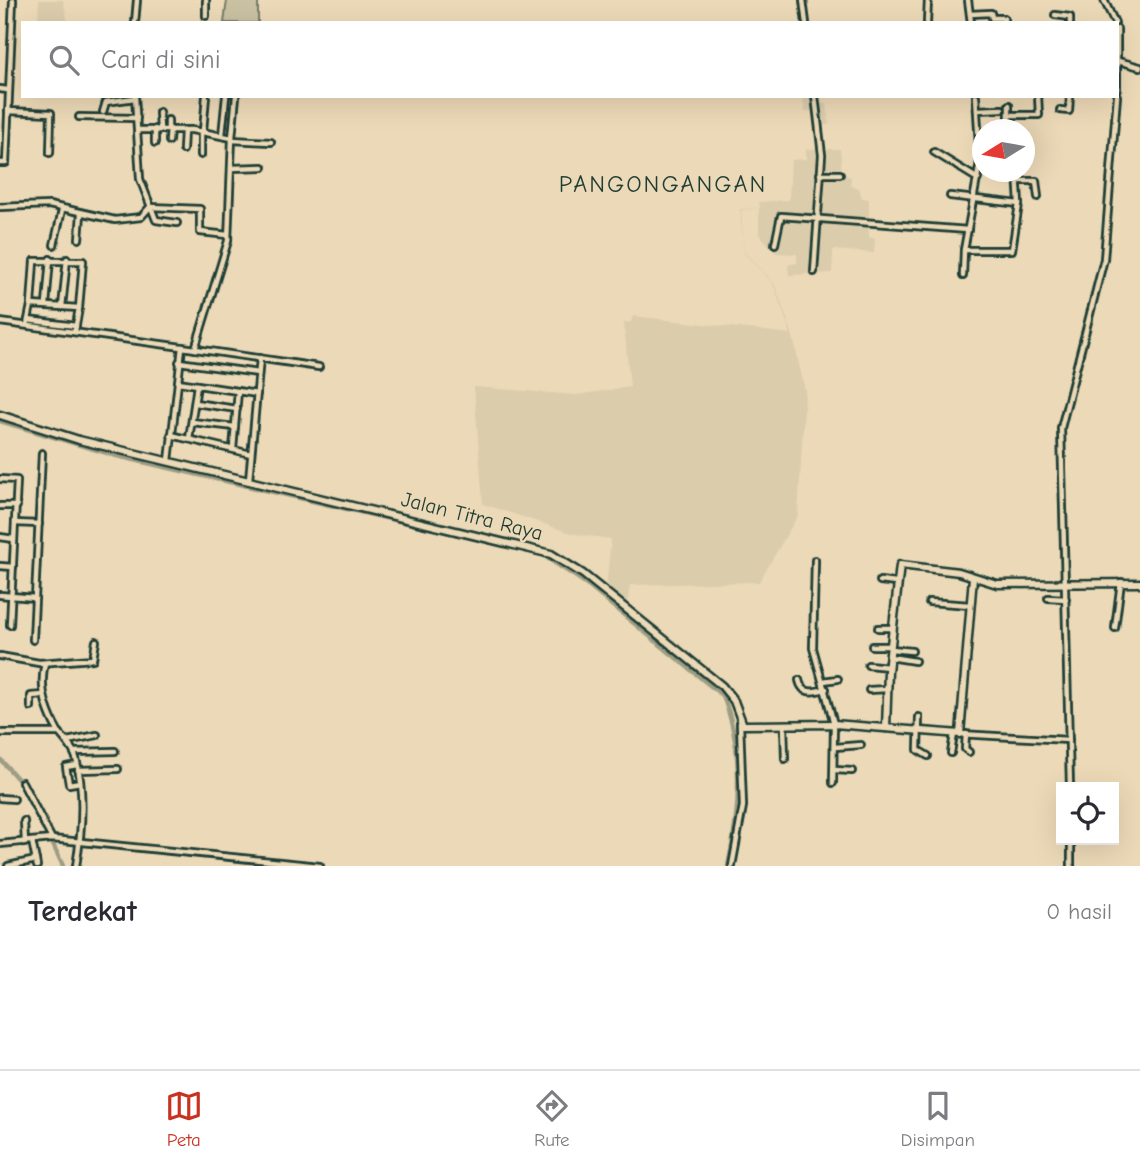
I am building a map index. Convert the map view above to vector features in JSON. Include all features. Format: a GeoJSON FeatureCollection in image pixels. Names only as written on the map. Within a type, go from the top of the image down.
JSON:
{"type":"FeatureCollection","features":[{"type":"Feature","properties":{"kind":"street"},"geometry":{"type":"LineString","coordinates":[[0,163],[6,163],[13,0]]}},
{"type":"Feature","properties":{"kind":"street"},"geometry":{"type":"LineString","coordinates":[[135,21],[137,0]]}},
{"type":"Feature","properties":{"kind":"street"},"geometry":{"type":"LineString","coordinates":[[206,0],[206,16]]}},
{"type":"Feature","properties":{"kind":"street"},"geometry":{"type":"LineString","coordinates":[[803,0],[806,21]]}},
{"type":"Feature","properties":{"kind":"street"},"geometry":{"type":"LineString","coordinates":[[927,21],[928,0]]}},
{"type":"Feature","properties":{"kind":"street"},"geometry":{"type":"LineString","coordinates":[[968,0],[971,21]]}},
{"type":"Feature","properties":{"kind":"street"},"geometry":{"type":"LineString","coordinates":[[1104,0],[1114,21]]}},
{"type":"Feature","properties":{"kind":"street"},"geometry":{"type":"LineString","coordinates":[[970,14],[991,13],[992,18],[1004,18],[1004,21]]}},
{"type":"Feature","properties":{"kind":"street"},"geometry":{"type":"LineString","coordinates":[[1055,15],[1070,17],[1070,21]]}},
{"type":"Feature","properties":{"kind":"street"},"geometry":{"type":"LineString","coordinates":[[1119,61],[1140,67]]}},
{"type":"Feature","properties":{"kind":"street"},"geometry":{"type":"LineString","coordinates":[[0,89],[8,90]]}},
{"type":"Feature","properties":{"kind":"street"},"geometry":{"type":"LineString","coordinates":[[103,112],[106,102],[129,98]]}},
{"type":"Feature","properties":{"kind":"street"},"geometry":{"type":"LineString","coordinates":[[135,98],[139,130],[139,173],[150,207],[158,222],[177,223]]}},
{"type":"Feature","properties":{"kind":"street"},"geometry":{"type":"LineString","coordinates":[[201,155],[206,98]]}},
{"type":"Feature","properties":{"kind":"street"},"geometry":{"type":"LineString","coordinates":[[222,135],[226,98]]}},
{"type":"Feature","properties":{"kind":"street"},"geometry":{"type":"LineString","coordinates":[[195,349],[222,268],[228,235],[236,98]]}},
{"type":"Feature","properties":{"kind":"street"},"geometry":{"type":"LineString","coordinates":[[814,272],[821,174],[821,145],[815,98]]}},
{"type":"Feature","properties":{"kind":"street"},"geometry":{"type":"LineString","coordinates":[[976,98],[978,119]]}},
{"type":"Feature","properties":{"kind":"street"},"geometry":{"type":"LineString","coordinates":[[1009,115],[1039,114],[1038,98]]}},
{"type":"Feature","properties":{"kind":"street"},"geometry":{"type":"LineString","coordinates":[[1060,110],[1069,111],[1070,98]]}},
{"type":"Feature","properties":{"kind":"street"},"geometry":{"type":"LineString","coordinates":[[1070,782],[1062,420],[1104,259],[1117,98]]}},
{"type":"Feature","properties":{"kind":"street"},"geometry":{"type":"LineString","coordinates":[[1009,105],[1009,119]]}},
{"type":"Feature","properties":{"kind":"street"},"geometry":{"type":"LineString","coordinates":[[977,110],[1002,109]]}},
{"type":"Feature","properties":{"kind":"street"},"geometry":{"type":"LineString","coordinates":[[8,111],[51,113],[50,153]]}},
{"type":"Feature","properties":{"kind":"street"},"geometry":{"type":"LineString","coordinates":[[155,143],[159,112]]}},
{"type":"Feature","properties":{"kind":"street"},"geometry":{"type":"LineString","coordinates":[[79,117],[138,118]]}},
{"type":"Feature","properties":{"kind":"street"},"geometry":{"type":"LineString","coordinates":[[168,120],[169,141]]}},
{"type":"Feature","properties":{"kind":"street"},"geometry":{"type":"LineString","coordinates":[[139,130],[202,131],[232,139],[271,142]]}},
{"type":"Feature","properties":{"kind":"street"},"geometry":{"type":"LineString","coordinates":[[183,150],[184,130]]}},
{"type":"Feature","properties":{"kind":"street"},"geometry":{"type":"LineString","coordinates":[[934,152],[972,174]]}},
{"type":"Feature","properties":{"kind":"street"},"geometry":{"type":"LineString","coordinates":[[231,168],[263,167]]}},
{"type":"Feature","properties":{"kind":"street"},"geometry":{"type":"LineString","coordinates":[[821,174],[840,174]]}},
{"type":"Feature","properties":{"kind":"street"},"geometry":{"type":"LineString","coordinates":[[1035,181],[1038,197]]}},
{"type":"Feature","properties":{"kind":"street"},"geometry":{"type":"LineString","coordinates":[[963,276],[964,250],[977,182]]}},
{"type":"Feature","properties":{"kind":"street"},"geometry":{"type":"LineString","coordinates":[[964,250],[1012,250],[1019,182]]}},
{"type":"Feature","properties":{"kind":"street"},"geometry":{"type":"LineString","coordinates":[[950,196],[1018,204]]}},
{"type":"Feature","properties":{"kind":"street"},"geometry":{"type":"LineString","coordinates":[[0,207],[34,208],[44,205],[115,220],[143,216],[150,207]]}},
{"type":"Feature","properties":{"kind":"street"},"geometry":{"type":"LineString","coordinates":[[150,207],[200,209],[200,232],[228,235]]}},
{"type":"Feature","properties":{"kind":"street"},"geometry":{"type":"LineString","coordinates":[[54,245],[62,210]]}},
{"type":"Feature","properties":{"kind":"street"},"geometry":{"type":"LineString","coordinates":[[79,239],[81,214]]}},
{"type":"Feature","properties":{"kind":"street"},"geometry":{"type":"LineString","coordinates":[[775,244],[780,217],[968,230]]}},
{"type":"Feature","properties":{"kind":"street"},"geometry":{"type":"LineString","coordinates":[[46,305],[50,259]]}},
{"type":"Feature","properties":{"kind":"street"},"geometry":{"type":"LineString","coordinates":[[62,307],[67,259]]}},
{"type":"Feature","properties":{"kind":"street"},"geometry":{"type":"LineString","coordinates":[[27,322],[34,261],[67,259],[83,261],[76,328]]}},
{"type":"Feature","properties":{"kind":"street"},"geometry":{"type":"LineString","coordinates":[[30,305],[79,308]]}},
{"type":"Feature","properties":{"kind":"street"},"geometry":{"type":"LineString","coordinates":[[0,321],[76,328],[319,368]]}},
{"type":"Feature","properties":{"kind":"street"},"geometry":{"type":"LineString","coordinates":[[169,461],[182,347]]}},
{"type":"Feature","properties":{"kind":"street"},"geometry":{"type":"LineString","coordinates":[[249,480],[260,358]]}},
{"type":"Feature","properties":{"kind":"street"},"geometry":{"type":"LineString","coordinates":[[179,362],[258,373]]}},
{"type":"Feature","properties":{"kind":"street"},"geometry":{"type":"LineString","coordinates":[[177,382],[257,394]]}},
{"type":"Feature","properties":{"kind":"street"},"geometry":{"type":"LineString","coordinates":[[189,439],[197,385]]}},
{"type":"Feature","properties":{"kind":"street"},"geometry":{"type":"LineString","coordinates":[[233,449],[238,391]]}},
{"type":"Feature","properties":{"kind":"street"},"geometry":{"type":"LineString","coordinates":[[195,403],[237,409]]}},
{"type":"Feature","properties":{"kind":"street","name":"Jalan Titra Raya"},"geometry":{"type":"LineString","coordinates":[[0,415],[79,440],[523,545],[558,557],[722,686],[734,701],[740,723]]}},
{"type":"Feature","properties":{"kind":"street"},"geometry":{"type":"LineString","coordinates":[[192,422],[235,427]]}},
{"type":"Feature","properties":{"kind":"street"},"geometry":{"type":"LineString","coordinates":[[170,435],[251,454]]}},
{"type":"Feature","properties":{"kind":"street"},"geometry":{"type":"LineString","coordinates":[[33,640],[42,453]]}},
{"type":"Feature","properties":{"kind":"street"},"geometry":{"type":"LineString","coordinates":[[0,479],[17,480],[10,625]]}},
{"type":"Feature","properties":{"kind":"street"},"geometry":{"type":"LineString","coordinates":[[0,506],[17,506]]}},
{"type":"Feature","properties":{"kind":"street"},"geometry":{"type":"LineString","coordinates":[[15,523],[39,524]]}},
{"type":"Feature","properties":{"kind":"street"},"geometry":{"type":"LineString","coordinates":[[0,537],[14,538]]}},
{"type":"Feature","properties":{"kind":"street"},"geometry":{"type":"LineString","coordinates":[[815,560],[813,648],[834,723],[833,783]]}},
{"type":"Feature","properties":{"kind":"street"},"geometry":{"type":"LineString","coordinates":[[886,728],[896,583],[898,567],[902,564],[998,584],[1140,583]]}},
{"type":"Feature","properties":{"kind":"street"},"geometry":{"type":"LineString","coordinates":[[0,566],[13,567]]}},
{"type":"Feature","properties":{"kind":"street"},"geometry":{"type":"LineString","coordinates":[[951,753],[960,734],[973,577]]}},
{"type":"Feature","properties":{"kind":"street"},"geometry":{"type":"LineString","coordinates":[[880,581],[896,583]]}},
{"type":"Feature","properties":{"kind":"street"},"geometry":{"type":"LineString","coordinates":[[1115,628],[1121,582]]}},
{"type":"Feature","properties":{"kind":"street"},"geometry":{"type":"LineString","coordinates":[[0,595],[35,598]]}},
{"type":"Feature","properties":{"kind":"street"},"geometry":{"type":"LineString","coordinates":[[1048,598],[1066,599]]}},
{"type":"Feature","properties":{"kind":"street"},"geometry":{"type":"LineString","coordinates":[[929,602],[970,605]]}},
{"type":"Feature","properties":{"kind":"street"},"geometry":{"type":"LineString","coordinates":[[878,628],[892,628]]}},
{"type":"Feature","properties":{"kind":"street"},"geometry":{"type":"LineString","coordinates":[[0,656],[46,663],[93,659],[96,641]]}},
{"type":"Feature","properties":{"kind":"street"},"geometry":{"type":"LineString","coordinates":[[872,646],[912,651]]}},
{"type":"Feature","properties":{"kind":"street"},"geometry":{"type":"LineString","coordinates":[[890,657],[915,662]]}},
{"type":"Feature","properties":{"kind":"street"},"geometry":{"type":"LineString","coordinates":[[46,663],[44,695],[60,733],[74,752],[78,767],[79,841],[76,866]]}},
{"type":"Feature","properties":{"kind":"street"},"geometry":{"type":"LineString","coordinates":[[868,666],[889,667]]}},
{"type":"Feature","properties":{"kind":"street"},"geometry":{"type":"LineString","coordinates":[[823,681],[838,679]]}},
{"type":"Feature","properties":{"kind":"street"},"geometry":{"type":"LineString","coordinates":[[799,680],[807,692],[826,689]]}},
{"type":"Feature","properties":{"kind":"street"},"geometry":{"type":"LineString","coordinates":[[869,690],[887,690]]}},
{"type":"Feature","properties":{"kind":"street"},"geometry":{"type":"LineString","coordinates":[[31,707],[31,696],[44,695]]}},
{"type":"Feature","properties":{"kind":"street"},"geometry":{"type":"LineString","coordinates":[[919,716],[919,751],[928,755]]}},
{"type":"Feature","properties":{"kind":"street"},"geometry":{"type":"LineString","coordinates":[[732,866],[743,806],[740,723],[747,726],[834,723],[1069,740]]}},
{"type":"Feature","properties":{"kind":"street"},"geometry":{"type":"LineString","coordinates":[[784,724],[785,759]]}},
{"type":"Feature","properties":{"kind":"street"},"geometry":{"type":"LineString","coordinates":[[0,733],[60,733]]}},
{"type":"Feature","properties":{"kind":"street"},"geometry":{"type":"LineString","coordinates":[[960,734],[965,749],[969,752]]}},
{"type":"Feature","properties":{"kind":"street"},"geometry":{"type":"LineString","coordinates":[[67,741],[97,735]]}},
{"type":"Feature","properties":{"kind":"street"},"geometry":{"type":"LineString","coordinates":[[835,747],[861,745]]}},
{"type":"Feature","properties":{"kind":"street"},"geometry":{"type":"LineString","coordinates":[[74,752],[115,751]]}},
{"type":"Feature","properties":{"kind":"street"},"geometry":{"type":"LineString","coordinates":[[80,782],[69,784],[66,767],[118,769]]}},
{"type":"Feature","properties":{"kind":"street"},"geometry":{"type":"LineString","coordinates":[[835,769],[852,771]]}},
{"type":"Feature","properties":{"kind":"street"},"geometry":{"type":"LineString","coordinates":[[22,782],[50,839]]}},
{"type":"Feature","properties":{"kind":"street"},"geometry":{"type":"LineString","coordinates":[[0,798],[14,799]]}},
{"type":"Feature","properties":{"kind":"street"},"geometry":{"type":"LineString","coordinates":[[24,821],[25,843]]}},
{"type":"Feature","properties":{"kind":"street"},"geometry":{"type":"LineString","coordinates":[[0,844],[50,839],[320,866]]}},
{"type":"Feature","properties":{"kind":"street"},"geometry":{"type":"LineString","coordinates":[[8,866],[37,863],[32,841]]}},
{"type":"Feature","properties":{"kind":"street"},"geometry":{"type":"LineString","coordinates":[[1071,845],[1071,866]]}},
{"type":"Feature","properties":{"kind":"shaded area"},"geometry":{"type":"Polygon","coordinates":[[[39,0],[63,0],[68,21],[38,21],[39,0]]]}},
{"type":"Feature","properties":{"kind":"shaded area"},"geometry":{"type":"Polygon","coordinates":[[[227,0],[258,0],[258,21],[224,21],[227,0]]]}},
{"type":"Feature","properties":{"kind":"shaded area"},"geometry":{"type":"Polygon","coordinates":[[[821,98],[822,103],[827,103],[829,124],[821,126],[824,149],[840,149],[842,174],[851,177],[850,186],[859,188],[862,198],[869,199],[869,237],[875,239],[874,253],[833,250],[832,273],[789,275],[788,265],[797,263],[797,254],[776,253],[759,234],[759,202],[789,200],[791,160],[806,159],[806,150],[818,148],[813,110],[805,112],[803,99],[821,98]]]}},
{"type":"Feature","properties":{"kind":"shaded area"},"geometry":{"type":"Polygon","coordinates":[[[758,208],[741,210],[744,252],[774,283],[792,333],[805,391],[798,515],[759,582],[630,585],[627,606],[606,589],[611,539],[574,534],[483,504],[474,387],[576,395],[630,387],[624,323],[631,322],[633,316],[791,334],[773,283],[744,253],[740,209],[758,208]]]}},
{"type":"Feature","properties":{"kind":"waterway"},"geometry":{"type":"LineString","coordinates":[[0,421],[117,456],[481,540]]}},
{"type":"Feature","properties":{"kind":"waterway"},"geometry":{"type":"LineString","coordinates":[[540,553],[581,580],[723,696],[734,737],[738,781],[728,866]]}},
{"type":"Feature","properties":{"kind":"waterway"},"geometry":{"type":"LineString","coordinates":[[0,759],[22,784]]}},
{"type":"Feature","properties":{"kind":"waterway"},"geometry":{"type":"LineString","coordinates":[[50,838],[63,866]]}},
{"type":"Feature","properties":{"kind":"district","name":"PANGONGANGAN"},"geometry":{"type":"Point","coordinates":[663,184]}}]}
